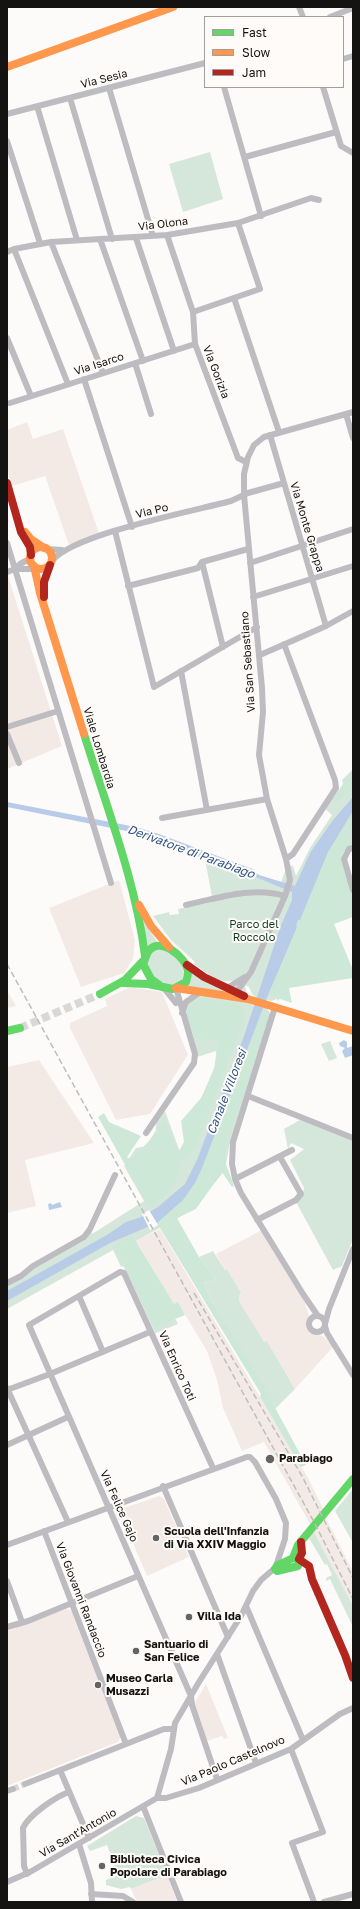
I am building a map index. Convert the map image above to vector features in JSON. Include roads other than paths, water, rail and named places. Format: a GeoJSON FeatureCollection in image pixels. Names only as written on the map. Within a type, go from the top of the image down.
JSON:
{"type":"FeatureCollection","features":[{"type":"Feature","properties":{"kind":"main road"},"geometry":{"type":"LineString","coordinates":[[7,67],[173,7]]}},
{"type":"Feature","properties":{"kind":"main road","name":"Viale Lombardia"},"geometry":{"type":"LineString","coordinates":[[7,483],[21,532],[30,547],[40,593],[133,893],[142,932],[145,958],[144,967],[148,975],[154,982],[162,987],[234,995],[353,1031]]}},
{"type":"Feature","properties":{"kind":"main road","name":"Viale Lombardia"},"geometry":{"type":"LineString","coordinates":[[18,519],[27,535],[51,554],[51,563],[44,582],[46,609]]}},
{"type":"Feature","properties":{"kind":"main road"},"geometry":{"type":"LineString","coordinates":[[45,549],[35,550],[34,563],[46,568],[51,563]]}},
{"type":"Feature","properties":{"kind":"main road","name":"Viale Lombardia"},"geometry":{"type":"LineString","coordinates":[[133,893],[151,926],[170,948],[204,977],[227,988],[234,995]]}},
{"type":"Feature","properties":{"kind":"main road"},"geometry":{"type":"LineString","coordinates":[[100,994],[123,983],[136,972],[150,950],[157,946],[170,948]]}},
{"type":"Feature","properties":{"kind":"main road"},"geometry":{"type":"LineString","coordinates":[[176,988],[186,980],[188,973],[187,964]]}},
{"type":"Feature","properties":{"kind":"main road"},"geometry":{"type":"LineString","coordinates":[[123,983],[148,984],[162,987]]}},
{"type":"Feature","properties":{"kind":"main road"},"geometry":{"type":"LineString","coordinates":[[7,1031],[20,1028]]}},
{"type":"Feature","properties":{"kind":"main road"},"geometry":{"type":"LineString","coordinates":[[298,1561],[295,1550],[353,1479]]}},
{"type":"Feature","properties":{"kind":"main road"},"geometry":{"type":"LineString","coordinates":[[276,1568],[298,1561],[309,1566],[312,1579],[345,1655],[353,1678]]}},
{"type":"Feature","properties":{"kind":"street"},"geometry":{"type":"LineString","coordinates":[[333,16],[353,8]]}},
{"type":"Feature","properties":{"kind":"street","name":"Via Sesia"},"geometry":{"type":"LineString","coordinates":[[7,114],[204,63]]}},
{"type":"Feature","properties":{"kind":"street"},"geometry":{"type":"LineString","coordinates":[[109,88],[153,236]]}},
{"type":"Feature","properties":{"kind":"street"},"geometry":{"type":"LineString","coordinates":[[224,88],[262,216]]}},
{"type":"Feature","properties":{"kind":"street"},"geometry":{"type":"LineString","coordinates":[[323,88],[341,146],[353,152]]}},
{"type":"Feature","properties":{"kind":"street"},"geometry":{"type":"LineString","coordinates":[[70,98],[112,239]]}},
{"type":"Feature","properties":{"kind":"street"},"geometry":{"type":"LineString","coordinates":[[37,106],[78,240]]}},
{"type":"Feature","properties":{"kind":"street"},"geometry":{"type":"LineString","coordinates":[[245,158],[336,132]]}},
{"type":"Feature","properties":{"kind":"street"},"geometry":{"type":"LineString","coordinates":[[7,141],[40,243]]}},
{"type":"Feature","properties":{"kind":"street","name":"Via Olona"},"geometry":{"type":"LineString","coordinates":[[7,252],[40,243],[167,235],[238,223],[311,198],[319,200]]}},
{"type":"Feature","properties":{"kind":"street"},"geometry":{"type":"LineString","coordinates":[[193,312],[260,289],[238,223]]}},
{"type":"Feature","properties":{"kind":"street","name":"Via Gorizia"},"geometry":{"type":"LineString","coordinates":[[167,235],[193,312],[195,344],[238,458],[246,462]]}},
{"type":"Feature","properties":{"kind":"street"},"geometry":{"type":"LineString","coordinates":[[136,238],[174,351]]}},
{"type":"Feature","properties":{"kind":"street"},"geometry":{"type":"LineString","coordinates":[[100,239],[143,361]]}},
{"type":"Feature","properties":{"kind":"street"},"geometry":{"type":"LineString","coordinates":[[51,242],[103,373]]}},
{"type":"Feature","properties":{"kind":"street"},"geometry":{"type":"LineString","coordinates":[[14,249],[68,384]]}},
{"type":"Feature","properties":{"kind":"street"},"geometry":{"type":"LineString","coordinates":[[234,298],[279,432]]}},
{"type":"Feature","properties":{"kind":"street"},"geometry":{"type":"LineString","coordinates":[[7,338],[31,396]]}},
{"type":"Feature","properties":{"kind":"street","name":"Via Isarco"},"geometry":{"type":"LineString","coordinates":[[10,403],[195,344]]}},
{"type":"Feature","properties":{"kind":"street"},"geometry":{"type":"LineString","coordinates":[[135,363],[151,414]]}},
{"type":"Feature","properties":{"kind":"street"},"geometry":{"type":"LineString","coordinates":[[84,379],[132,526]]}},
{"type":"Feature","properties":{"kind":"street","name":"Via San Sebastiano"},"geometry":{"type":"LineString","coordinates":[[234,995],[251,972],[287,890],[289,874],[286,859],[267,799],[259,755],[263,712],[260,655],[248,549],[244,495],[246,462],[254,446],[262,438],[353,412]]}},
{"type":"Feature","properties":{"kind":"street"},"geometry":{"type":"LineString","coordinates":[[346,414],[353,438]]}},
{"type":"Feature","properties":{"kind":"street","name":"Via Monte Grappa"},"geometry":{"type":"LineString","coordinates":[[270,435],[326,626]]}},
{"type":"Feature","properties":{"kind":"street","name":"Via Po"},"geometry":{"type":"LineString","coordinates":[[45,549],[58,551],[99,535],[231,501],[244,495],[284,483]]}},
{"type":"Feature","properties":{"kind":"street"},"geometry":{"type":"LineString","coordinates":[[250,563],[353,529]]}},
{"type":"Feature","properties":{"kind":"street"},"geometry":{"type":"LineString","coordinates":[[115,531],[154,687],[256,627]]}},
{"type":"Feature","properties":{"kind":"street"},"geometry":{"type":"LineString","coordinates":[[7,543],[111,884]]}},
{"type":"Feature","properties":{"kind":"street","name":"Via Po"},"geometry":{"type":"LineString","coordinates":[[51,563],[65,549]]}},
{"type":"Feature","properties":{"kind":"street"},"geometry":{"type":"LineString","coordinates":[[128,586],[198,568],[202,562],[248,549]]}},
{"type":"Feature","properties":{"kind":"street"},"geometry":{"type":"LineString","coordinates":[[202,562],[223,647]]}},
{"type":"Feature","properties":{"kind":"street"},"geometry":{"type":"LineString","coordinates":[[15,569],[20,564],[34,563]]}},
{"type":"Feature","properties":{"kind":"street"},"geometry":{"type":"LineString","coordinates":[[7,572],[34,563]]}},
{"type":"Feature","properties":{"kind":"street"},"geometry":{"type":"LineString","coordinates":[[253,598],[353,566]]}},
{"type":"Feature","properties":{"kind":"street"},"geometry":{"type":"LineString","coordinates":[[260,655],[326,626],[353,611]]}},
{"type":"Feature","properties":{"kind":"street"},"geometry":{"type":"LineString","coordinates":[[284,644],[335,780],[336,788],[293,854],[286,859]]}},
{"type":"Feature","properties":{"kind":"street"},"geometry":{"type":"LineString","coordinates":[[181,671],[207,810]]}},
{"type":"Feature","properties":{"kind":"street"},"geometry":{"type":"LineString","coordinates":[[7,727],[58,711]]}},
{"type":"Feature","properties":{"kind":"street"},"geometry":{"type":"LineString","coordinates":[[7,734],[19,763]]}},
{"type":"Feature","properties":{"kind":"street"},"geometry":{"type":"LineString","coordinates":[[162,818],[267,799]]}},
{"type":"Feature","properties":{"kind":"street"},"geometry":{"type":"LineString","coordinates":[[353,848],[349,849],[344,859],[353,890]]}},
{"type":"Feature","properties":{"kind":"street"},"geometry":{"type":"LineString","coordinates":[[186,905],[256,891],[271,892],[287,890]]}},
{"type":"Feature","properties":{"kind":"street","name":"Via San Sebastiano"},"geometry":{"type":"LineString","coordinates":[[227,988],[236,984],[251,972]]}},
{"type":"Feature","properties":{"kind":"street"},"geometry":{"type":"LineString","coordinates":[[243,984],[251,999]]}},
{"type":"Feature","properties":{"kind":"street"},"geometry":{"type":"LineString","coordinates":[[162,987],[175,1000],[183,1017]]}},
{"type":"Feature","properties":{"kind":"street"},"geometry":{"type":"LineString","coordinates":[[146,1133],[194,1063],[195,1054],[183,1017],[176,988]]}},
{"type":"Feature","properties":{"kind":"street"},"geometry":{"type":"LineString","coordinates":[[183,1017],[186,1002],[200,992]]}},
{"type":"Feature","properties":{"kind":"street"},"geometry":{"type":"LineString","coordinates":[[275,1007],[248,1090],[248,1096],[231,1153],[235,1178],[257,1220],[303,1294],[319,1316],[323,1318],[334,1344],[353,1375]]}},
{"type":"Feature","properties":{"kind":"street"},"geometry":{"type":"LineString","coordinates":[[248,1096],[353,1138]]}},
{"type":"Feature","properties":{"kind":"street"},"geometry":{"type":"LineString","coordinates":[[235,1178],[292,1150]]}},
{"type":"Feature","properties":{"kind":"street"},"geometry":{"type":"LineString","coordinates":[[257,1220],[296,1200],[301,1194],[280,1157]]}},
{"type":"Feature","properties":{"kind":"street"},"geometry":{"type":"LineString","coordinates":[[7,1283],[21,1276],[33,1266],[84,1237],[115,1175]]}},
{"type":"Feature","properties":{"kind":"street"},"geometry":{"type":"LineString","coordinates":[[318,1332],[322,1331],[325,1325],[329,1309],[353,1250]]}},
{"type":"Feature","properties":{"kind":"street","name":"Via Enrico Toti"},"geometry":{"type":"LineString","coordinates":[[78,1296],[122,1272],[213,1468]]}},
{"type":"Feature","properties":{"kind":"street"},"geometry":{"type":"LineString","coordinates":[[303,1294],[310,1314],[310,1328],[334,1344]]}},
{"type":"Feature","properties":{"kind":"street"},"geometry":{"type":"LineString","coordinates":[[78,1296],[103,1352]]}},
{"type":"Feature","properties":{"kind":"street","name":"Via Felice Gajo"},"geometry":{"type":"LineString","coordinates":[[78,1296],[29,1325],[191,1696],[217,1779]]}},
{"type":"Feature","properties":{"kind":"street"},"geometry":{"type":"LineString","coordinates":[[310,1319],[313,1316],[325,1314],[329,1309]]}},
{"type":"Feature","properties":{"kind":"street"},"geometry":{"type":"LineString","coordinates":[[68,1522],[7,1389],[50,1374],[150,1332]]}},
{"type":"Feature","properties":{"kind":"street"},"geometry":{"type":"LineString","coordinates":[[347,1365],[353,1371]]}},
{"type":"Feature","properties":{"kind":"street"},"geometry":{"type":"LineString","coordinates":[[7,1445],[68,1417]]}},
{"type":"Feature","properties":{"kind":"street"},"geometry":{"type":"LineString","coordinates":[[7,1545],[213,1468],[243,1458],[250,1457],[253,1459],[273,1494],[286,1523],[285,1538],[276,1568],[261,1580],[253,1591],[252,1597],[191,1696],[174,1729],[171,1749],[157,1798]]}},
{"type":"Feature","properties":{"kind":"street"},"geometry":{"type":"LineString","coordinates":[[163,1486],[228,1637]]}},
{"type":"Feature","properties":{"kind":"street","name":"Via Giovanni Randaccio"},"geometry":{"type":"LineString","coordinates":[[44,1531],[126,1744]]}},
{"type":"Feature","properties":{"kind":"street"},"geometry":{"type":"LineString","coordinates":[[7,1627],[72,1603],[138,1576]]}},
{"type":"Feature","properties":{"kind":"street"},"geometry":{"type":"LineString","coordinates":[[7,1581],[22,1622]]}},
{"type":"Feature","properties":{"kind":"street"},"geometry":{"type":"LineString","coordinates":[[246,1606],[303,1740]]}},
{"type":"Feature","properties":{"kind":"street"},"geometry":{"type":"LineString","coordinates":[[217,1654],[256,1763]]}},
{"type":"Feature","properties":{"kind":"street","name":"Via Paolo Castelnovo"},"geometry":{"type":"LineString","coordinates":[[157,1798],[166,1798],[199,1788],[217,1779],[291,1749],[340,1714],[353,1708]]}},
{"type":"Feature","properties":{"kind":"street"},"geometry":{"type":"LineString","coordinates":[[25,1784],[164,1729],[174,1729]]}},
{"type":"Feature","properties":{"kind":"street"},"geometry":{"type":"LineString","coordinates":[[291,1749],[323,1832],[292,1843],[314,1902]]}},
{"type":"Feature","properties":{"kind":"street"},"geometry":{"type":"LineString","coordinates":[[60,1770],[89,1838]]}},
{"type":"Feature","properties":{"kind":"street"},"geometry":{"type":"LineString","coordinates":[[27,1874],[24,1866],[22,1828],[54,1800],[69,1792]]}},
{"type":"Feature","properties":{"kind":"street","name":"Via Sant'Antonio"},"geometry":{"type":"LineString","coordinates":[[7,1882],[27,1874],[157,1798]]}},
{"type":"Feature","properties":{"kind":"street"},"geometry":{"type":"LineString","coordinates":[[144,1806],[181,1902]]}},
{"type":"Feature","properties":{"kind":"street"},"geometry":{"type":"LineString","coordinates":[[79,1844],[89,1873],[92,1902]]}},
{"type":"Feature","properties":{"kind":"street"},"geometry":{"type":"LineString","coordinates":[[92,1894],[123,1896],[133,1902]]}},
{"type":"Feature","properties":{"kind":"street"},"geometry":{"type":"LineString","coordinates":[[324,1902],[353,1894]]}},
{"type":"Feature","properties":{"kind":"water"},"geometry":{"type":"Polygon","coordinates":[[[353,797],[353,811],[328,852],[300,920],[298,920],[297,927],[268,995],[195,1183],[183,1200],[157,1223],[110,1243],[7,1301],[7,1291],[107,1235],[126,1222],[141,1217],[158,1207],[185,1184],[197,1160],[244,1036],[280,928],[292,900],[292,892],[136,833],[7,807],[7,802],[136,827],[159,834],[255,870],[255,872],[259,875],[295,886],[310,853],[333,820],[353,797]]]}},
{"type":"Feature","properties":{"kind":"water"},"geometry":{"type":"Polygon","coordinates":[[[344,1040],[347,1042],[347,1048],[353,1046],[353,1055],[345,1058],[342,1051],[345,1048],[340,1046],[339,1043],[344,1040]]]}},
{"type":"Feature","properties":{"kind":"water"},"geometry":{"type":"Polygon","coordinates":[[[60,1202],[62,1207],[49,1210],[48,1204],[51,1203],[52,1205],[60,1202]]]}},
{"type":"Feature","properties":{"kind":"tunnel"},"geometry":{"type":"LineString","coordinates":[[20,1028],[100,994]]}},
{"type":"Feature","properties":{"kind":"tunnel"},"geometry":{"type":"LineString","coordinates":[[13,1789],[25,1784]]}},
{"type":"Feature","properties":{"kind":"railway"},"geometry":{"type":"LineString","coordinates":[[7,964],[314,1522],[353,1599]]}},
{"type":"Feature","properties":{"kind":"railway"},"geometry":{"type":"LineString","coordinates":[[194,1293],[302,1476],[353,1578]]}},
{"type":"Feature","properties":{"kind":"place","name":"Parabiago"},"geometry":{"type":"Point","coordinates":[270,1459]}},
{"type":"Feature","properties":{"kind":"place","name":"Scuola dell'Infanzia di Via XXIV Maggio"},"geometry":{"type":"Point","coordinates":[156,1538]}},
{"type":"Feature","properties":{"kind":"place","name":"Villa Ida"},"geometry":{"type":"Point","coordinates":[189,1617]}},
{"type":"Feature","properties":{"kind":"place","name":"Santuario di San Felice"},"geometry":{"type":"Point","coordinates":[136,1651]}},
{"type":"Feature","properties":{"kind":"place","name":"Museo Carla Musazzi"},"geometry":{"type":"Point","coordinates":[98,1685]}},
{"type":"Feature","properties":{"kind":"place","name":"Biblioteca Civica Popolare di Parabiago"},"geometry":{"type":"Point","coordinates":[102,1866]}},
{"type":"Feature","properties":{"kind":"water label","name":"Derivatore di Parabiago"},"geometry":{"type":"Point","coordinates":[191,852]}},
{"type":"Feature","properties":{"kind":"water label","name":"Canale Villoresi"},"geometry":{"type":"Point","coordinates":[227,1092]}},
{"type":"Feature","properties":{"kind":"park label","name":"Parco del Roccolo"},"geometry":{"type":"Point","coordinates":[254,931]}}]}
